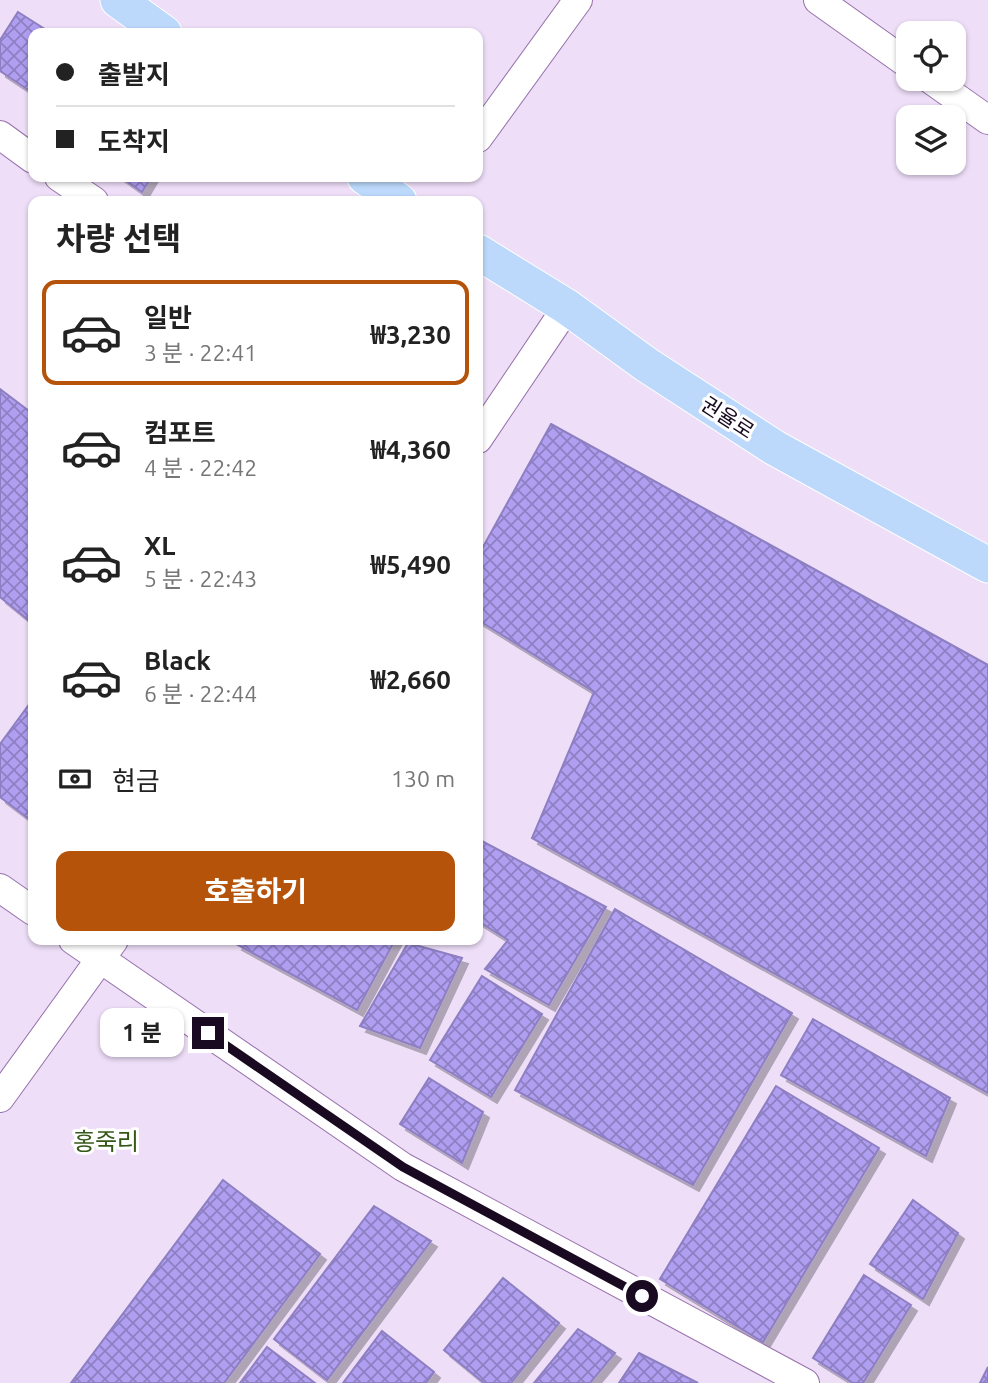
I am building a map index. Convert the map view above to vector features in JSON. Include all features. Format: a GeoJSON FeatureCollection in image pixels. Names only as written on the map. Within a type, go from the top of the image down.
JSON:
{"type":"FeatureCollection","features":[{"type":"Feature","properties":{"kind":"main road"},"geometry":{"type":"LineString","coordinates":[[118,0],[157,28]]}},
{"type":"Feature","properties":{"kind":"main road"},"geometry":{"type":"LineString","coordinates":[[372,182],[392,196]]}},
{"type":"Feature","properties":{"kind":"main road","name":"권율로"},"geometry":{"type":"LineString","coordinates":[[483,255],[568,307],[647,365],[775,449],[988,565]]}},
{"type":"Feature","properties":{"kind":"street"},"geometry":{"type":"LineString","coordinates":[[483,131],[578,0]]}},
{"type":"Feature","properties":{"kind":"street"},"geometry":{"type":"LineString","coordinates":[[818,0],[896,55]]}},
{"type":"Feature","properties":{"kind":"street"},"geometry":{"type":"LineString","coordinates":[[947,91],[988,120]]}},
{"type":"Feature","properties":{"kind":"street"},"geometry":{"type":"LineString","coordinates":[[0,135],[28,155]]}},
{"type":"Feature","properties":{"kind":"street"},"geometry":{"type":"LineString","coordinates":[[66,182],[87,196]]}},
{"type":"Feature","properties":{"kind":"street"},"geometry":{"type":"LineString","coordinates":[[483,432],[568,307]]}},
{"type":"Feature","properties":{"kind":"street"},"geometry":{"type":"LineString","coordinates":[[0,888],[28,908]]}},
{"type":"Feature","properties":{"kind":"street"},"geometry":{"type":"LineString","coordinates":[[0,1098],[107,949],[403,1167],[805,1383]]}},
{"type":"Feature","properties":{"kind":"building"},"geometry":{"type":"Polygon","coordinates":[[[18,12],[43,28],[28,28],[28,90],[0,71],[0,40],[18,12]]]}},
{"type":"Feature","properties":{"kind":"building"},"geometry":{"type":"Polygon","coordinates":[[[128,182],[148,182],[142,192],[128,182]]]}},
{"type":"Feature","properties":{"kind":"building"},"geometry":{"type":"Polygon","coordinates":[[[0,389],[28,410],[28,620],[0,597],[0,389]]]}},
{"type":"Feature","properties":{"kind":"building"},"geometry":{"type":"Polygon","coordinates":[[[551,424],[988,665],[988,1093],[532,838],[594,692],[483,623],[483,547],[551,424]]]}},
{"type":"Feature","properties":{"kind":"building"},"geometry":{"type":"Polygon","coordinates":[[[28,706],[28,818],[0,797],[0,744],[28,706]]]}},
{"type":"Feature","properties":{"kind":"building"},"geometry":{"type":"Polygon","coordinates":[[[483,842],[606,907],[549,1005],[485,969],[508,940],[483,924],[483,842]]]}},
{"type":"Feature","properties":{"kind":"building"},"geometry":{"type":"Polygon","coordinates":[[[615,909],[792,1013],[693,1185],[515,1090],[615,909]]]}},
{"type":"Feature","properties":{"kind":"building"},"geometry":{"type":"Polygon","coordinates":[[[238,945],[392,945],[357,1010],[238,945]]]}},
{"type":"Feature","properties":{"kind":"building"},"geometry":{"type":"Polygon","coordinates":[[[407,945],[462,958],[420,1048],[360,1026],[407,945]]]}},
{"type":"Feature","properties":{"kind":"building"},"geometry":{"type":"Polygon","coordinates":[[[482,976],[542,1014],[491,1097],[430,1060],[482,976]]]}},
{"type":"Feature","properties":{"kind":"building"},"geometry":{"type":"Polygon","coordinates":[[[813,1019],[950,1098],[926,1156],[781,1075],[813,1019]]]}},
{"type":"Feature","properties":{"kind":"building"},"geometry":{"type":"Polygon","coordinates":[[[429,1078],[483,1112],[462,1163],[400,1124],[429,1078]]]}},
{"type":"Feature","properties":{"kind":"building"},"geometry":{"type":"Polygon","coordinates":[[[776,1086],[879,1148],[763,1342],[660,1279],[776,1086]]]}},
{"type":"Feature","properties":{"kind":"building"},"geometry":{"type":"Polygon","coordinates":[[[223,1180],[320,1254],[224,1383],[71,1383],[223,1180]]]}},
{"type":"Feature","properties":{"kind":"building"},"geometry":{"type":"Polygon","coordinates":[[[913,1200],[958,1233],[923,1299],[870,1264],[913,1200]]]}},
{"type":"Feature","properties":{"kind":"building"},"geometry":{"type":"Polygon","coordinates":[[[374,1206],[431,1241],[327,1380],[274,1339],[374,1206]]]}},
{"type":"Feature","properties":{"kind":"building"},"geometry":{"type":"Polygon","coordinates":[[[864,1275],[911,1305],[863,1383],[853,1383],[813,1358],[864,1275]]]}},
{"type":"Feature","properties":{"kind":"building"},"geometry":{"type":"Polygon","coordinates":[[[503,1278],[559,1323],[511,1383],[484,1383],[444,1350],[503,1278]]]}},
{"type":"Feature","properties":{"kind":"building"},"geometry":{"type":"Polygon","coordinates":[[[578,1329],[615,1353],[590,1383],[534,1383],[578,1329]]]}},
{"type":"Feature","properties":{"kind":"building"},"geometry":{"type":"Polygon","coordinates":[[[382,1331],[434,1372],[426,1383],[343,1383],[382,1331]]]}},
{"type":"Feature","properties":{"kind":"building"},"geometry":{"type":"Polygon","coordinates":[[[267,1347],[315,1383],[240,1383],[267,1347]]]}},
{"type":"Feature","properties":{"kind":"building"},"geometry":{"type":"Polygon","coordinates":[[[639,1353],[698,1383],[619,1383],[639,1353]]]}},
{"type":"Feature","properties":{"kind":"building"},"geometry":{"type":"Polygon","coordinates":[[[988,1367],[988,1383],[980,1383],[988,1367]]]}},
{"type":"Feature","properties":{"kind":"district","name":"홍죽리"},"geometry":{"type":"Point","coordinates":[106,1141]}},
{"type":"Feature","properties":{"kind":"route"},"geometry":{"type":"LineString","coordinates":[[208,1033],[403,1167],[642,1296]]}}]}
